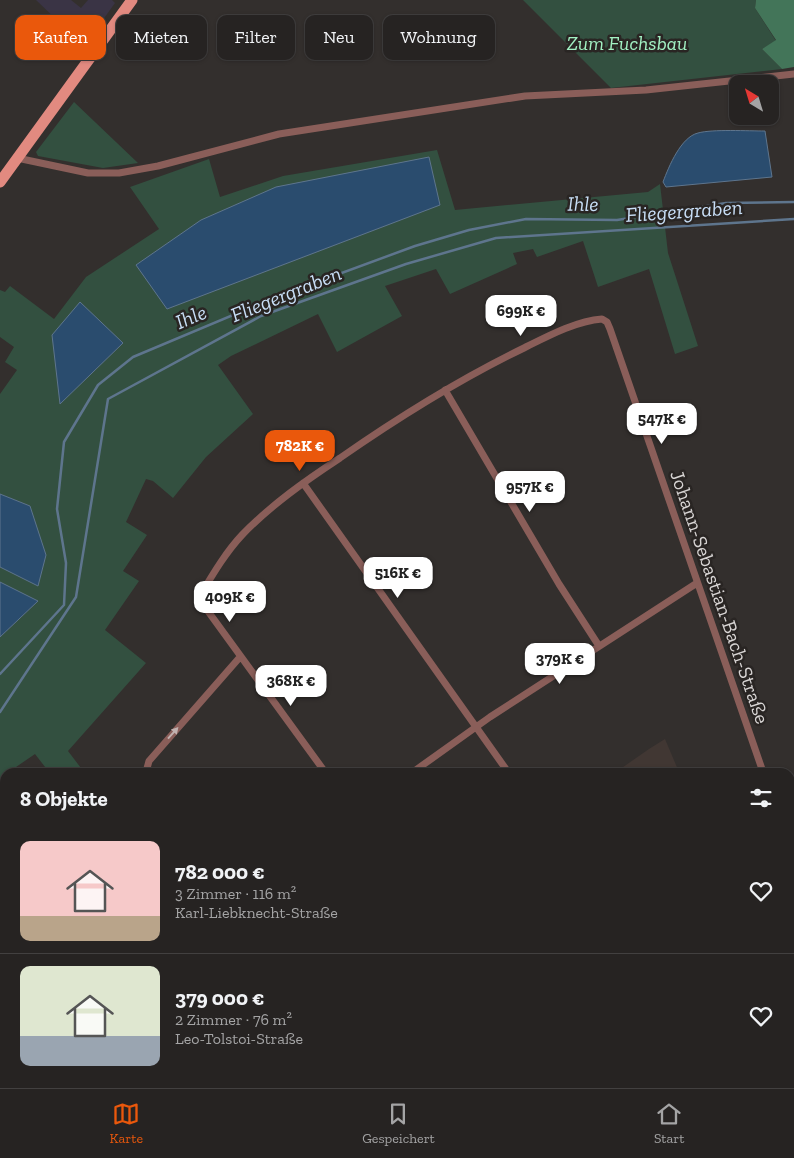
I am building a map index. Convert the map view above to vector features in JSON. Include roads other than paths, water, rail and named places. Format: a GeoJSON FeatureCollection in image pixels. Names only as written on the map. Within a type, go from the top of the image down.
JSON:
{"type":"FeatureCollection","features":[{"type":"Feature","properties":{"kind":"main road"},"geometry":{"type":"LineString","coordinates":[[0,182],[132,0]]}},
{"type":"Feature","properties":{"kind":"street"},"geometry":{"type":"LineString","coordinates":[[17,158],[88,173],[119,173],[158,166],[279,134],[525,96],[646,90],[794,74]]}},
{"type":"Feature","properties":{"kind":"street","name":"Johann-Sebastian-Bach-Straße"},"geometry":{"type":"LineString","coordinates":[[445,390],[538,341],[594,320],[605,319],[762,768]]}},
{"type":"Feature","properties":{"kind":"street"},"geometry":{"type":"LineString","coordinates":[[322,768],[240,657],[200,597],[242,536],[303,483],[376,433],[445,390],[559,584],[599,646]]}},
{"type":"Feature","properties":{"kind":"street"},"geometry":{"type":"LineString","coordinates":[[303,483],[505,768]]}},
{"type":"Feature","properties":{"kind":"street"},"geometry":{"type":"LineString","coordinates":[[419,768],[476,727],[697,583]]}},
{"type":"Feature","properties":{"kind":"street"},"geometry":{"type":"LineString","coordinates":[[147,768],[149,761],[240,657]]}},
{"type":"Feature","properties":{"kind":"water"},"geometry":{"type":"Polygon","coordinates":[[[731,130],[765,131],[772,177],[666,187],[663,182],[681,146],[686,140],[698,133],[731,130]]]}},
{"type":"Feature","properties":{"kind":"water"},"geometry":{"type":"Polygon","coordinates":[[[429,157],[440,205],[167,309],[136,265],[201,220],[276,187],[429,157]]]}},
{"type":"Feature","properties":{"kind":"water"},"geometry":{"type":"Polygon","coordinates":[[[80,302],[123,343],[60,404],[52,335],[80,302]]]}},
{"type":"Feature","properties":{"kind":"water"},"geometry":{"type":"Polygon","coordinates":[[[0,494],[30,506],[46,555],[38,586],[0,567],[0,494]]]}},
{"type":"Feature","properties":{"kind":"water"},"geometry":{"type":"Polygon","coordinates":[[[0,582],[38,601],[0,637],[0,582]]]}},
{"type":"Feature","properties":{"kind":"waterway","name":"Ihle"},"geometry":{"type":"LineString","coordinates":[[0,674],[64,605],[66,563],[57,509],[64,442],[98,385],[133,357],[271,299],[415,246],[469,230],[526,219],[617,220],[726,203],[794,202]]}},
{"type":"Feature","properties":{"kind":"waterway","name":"Fliegergraben"},"geometry":{"type":"LineString","coordinates":[[0,712],[76,597],[108,399],[261,316],[406,264],[496,238],[794,219]]}},
{"type":"Feature","properties":{"kind":"park label","name":"Zum Fuchsbau"},"geometry":{"type":"Point","coordinates":[627,43]}}]}
